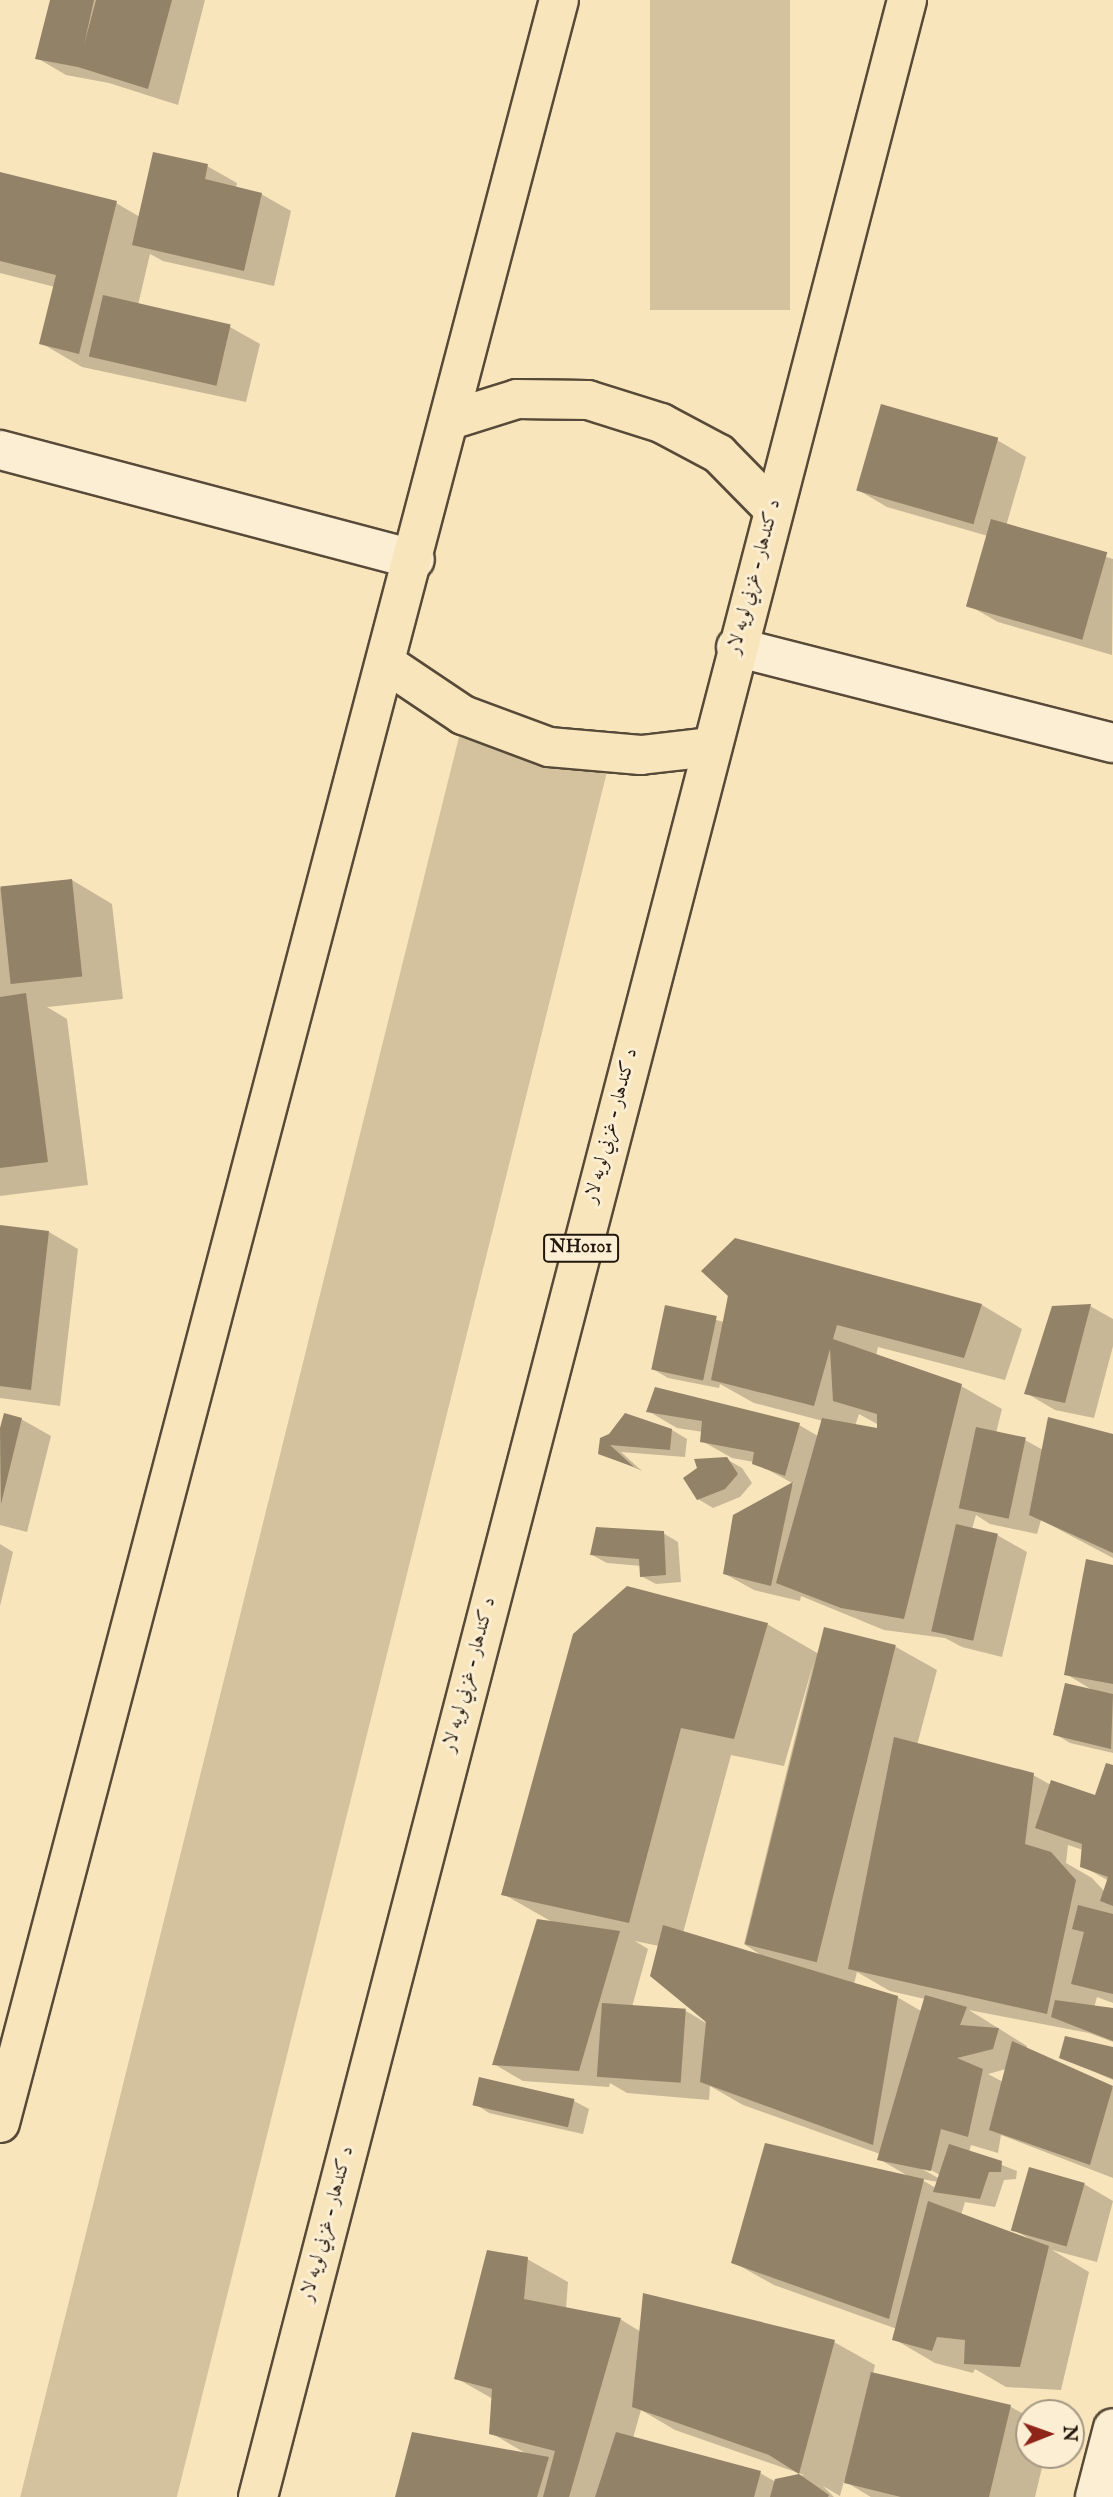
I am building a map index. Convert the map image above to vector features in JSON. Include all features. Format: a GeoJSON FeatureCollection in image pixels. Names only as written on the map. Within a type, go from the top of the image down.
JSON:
{"type":"FeatureCollection","features":[{"type":"Feature","properties":{"kind":"highway"},"geometry":{"type":"LineString","coordinates":[[0,2123],[415,560],[559,0]]}},
{"type":"Feature","properties":{"kind":"highway","name":"د کندهار - غزني لويه لار"},"geometry":{"type":"LineString","coordinates":[[258,2497],[710,747],[907,0]]}},
{"type":"Feature","properties":{"kind":"highway"},"geometry":{"type":"LineString","coordinates":[[450,420],[517,399],[588,400],[661,423],[719,454],[773,509]]}},
{"type":"Feature","properties":{"kind":"highway"},"geometry":{"type":"LineString","coordinates":[[387,664],[463,715],[550,747],[640,755],[710,747]]}},
{"type":"Feature","properties":{"kind":"street"},"geometry":{"type":"LineString","coordinates":[[0,450],[415,560]]}},
{"type":"Feature","properties":{"kind":"street"},"geometry":{"type":"LineString","coordinates":[[736,648],[1113,743]]}},
{"type":"Feature","properties":{"kind":"street"},"geometry":{"type":"LineString","coordinates":[[1095,2497],[1113,2428]]}},
{"type":"Feature","properties":{"kind":"shaded area"},"geometry":{"type":"Polygon","coordinates":[[[650,0],[790,0],[790,310],[650,310],[650,0]]]}},
{"type":"Feature","properties":{"kind":"shaded area"},"geometry":{"type":"Polygon","coordinates":[[[459,737],[606,774],[177,2497],[20,2497],[459,737]]]}},
{"type":"Feature","properties":{"kind":"building"},"geometry":{"type":"Polygon","coordinates":[[[50,0],[94,0],[84,45],[96,0],[172,0],[148,89],[78,67],[35,59],[50,0]]]}},
{"type":"Feature","properties":{"kind":"building"},"geometry":{"type":"Polygon","coordinates":[[[153,152],[208,164],[205,179],[262,193],[244,271],[132,245],[153,152]]]}},
{"type":"Feature","properties":{"kind":"building"},"geometry":{"type":"Polygon","coordinates":[[[0,172],[117,201],[79,354],[39,344],[56,275],[0,261],[0,172]]]}},
{"type":"Feature","properties":{"kind":"building"},"geometry":{"type":"Polygon","coordinates":[[[103,295],[231,324],[216,386],[89,356],[103,295]]]}},
{"type":"Feature","properties":{"kind":"building"},"geometry":{"type":"Polygon","coordinates":[[[881,404],[998,438],[973,524],[856,491],[881,404]]]}},
{"type":"Feature","properties":{"kind":"building"},"geometry":{"type":"Polygon","coordinates":[[[991,519],[1107,552],[1082,640],[966,606],[991,519]]]}},
{"type":"Feature","properties":{"kind":"building"},"geometry":{"type":"Polygon","coordinates":[[[72,879],[82,976],[11,984],[0,887],[72,879]]]}},
{"type":"Feature","properties":{"kind":"building"},"geometry":{"type":"Polygon","coordinates":[[[26,993],[48,1162],[0,1168],[0,997],[26,993]]]}},
{"type":"Feature","properties":{"kind":"building"},"geometry":{"type":"Polygon","coordinates":[[[0,1225],[49,1231],[31,1390],[0,1386],[0,1225]]]}},
{"type":"Feature","properties":{"kind":"building"},"geometry":{"type":"Polygon","coordinates":[[[735,1238],[982,1304],[964,1358],[837,1325],[833,1339],[962,1384],[904,1619],[841,1608],[776,1583],[822,1418],[877,1428],[877,1414],[833,1401],[830,1349],[814,1406],[711,1380],[728,1296],[701,1271],[735,1238]]]}},
{"type":"Feature","properties":{"kind":"building"},"geometry":{"type":"Polygon","coordinates":[[[1091,1304],[1065,1403],[1024,1394],[1052,1306],[1091,1304]]]}},
{"type":"Feature","properties":{"kind":"building"},"geometry":{"type":"Polygon","coordinates":[[[665,1305],[717,1316],[703,1381],[651,1370],[665,1305]]]}},
{"type":"Feature","properties":{"kind":"building"},"geometry":{"type":"Polygon","coordinates":[[[655,1387],[800,1423],[785,1476],[752,1464],[754,1452],[700,1442],[702,1421],[646,1412],[655,1387]]]}},
{"type":"Feature","properties":{"kind":"building"},"geometry":{"type":"Polygon","coordinates":[[[4,1413],[22,1418],[1,1504],[0,1428],[4,1413]]]}},
{"type":"Feature","properties":{"kind":"building"},"geometry":{"type":"Polygon","coordinates":[[[625,1413],[672,1429],[670,1450],[610,1445],[634,1467],[598,1454],[600,1438],[609,1434],[625,1413]]]}},
{"type":"Feature","properties":{"kind":"building"},"geometry":{"type":"Polygon","coordinates":[[[1048,1417],[1113,1434],[1113,1553],[1029,1515],[1048,1417]]]}},
{"type":"Feature","properties":{"kind":"building"},"geometry":{"type":"Polygon","coordinates":[[[976,1427],[1026,1438],[1009,1519],[959,1508],[976,1427]]]}},
{"type":"Feature","properties":{"kind":"building"},"geometry":{"type":"Polygon","coordinates":[[[727,1457],[738,1474],[725,1489],[697,1500],[683,1478],[697,1468],[694,1459],[727,1457]]]}},
{"type":"Feature","properties":{"kind":"building"},"geometry":{"type":"Polygon","coordinates":[[[793,1482],[771,1586],[723,1574],[733,1515],[793,1482]]]}},
{"type":"Feature","properties":{"kind":"building"},"geometry":{"type":"Polygon","coordinates":[[[956,1524],[998,1534],[973,1641],[931,1631],[956,1524]]]}},
{"type":"Feature","properties":{"kind":"building"},"geometry":{"type":"Polygon","coordinates":[[[596,1527],[664,1531],[666,1575],[640,1577],[639,1559],[590,1555],[596,1527]]]}},
{"type":"Feature","properties":{"kind":"building"},"geometry":{"type":"Polygon","coordinates":[[[1086,1559],[1113,1565],[1113,1684],[1064,1675],[1086,1559]]]}},
{"type":"Feature","properties":{"kind":"building"},"geometry":{"type":"Polygon","coordinates":[[[627,1586],[768,1623],[734,1739],[681,1728],[629,1923],[501,1895],[573,1634],[627,1586]]]}},
{"type":"Feature","properties":{"kind":"building"},"geometry":{"type":"Polygon","coordinates":[[[824,1627],[896,1645],[817,1962],[745,1944],[824,1627]]]}},
{"type":"Feature","properties":{"kind":"building"},"geometry":{"type":"Polygon","coordinates":[[[1065,1683],[1113,1694],[1111,1749],[1053,1735],[1065,1683]]]}},
{"type":"Feature","properties":{"kind":"building"},"geometry":{"type":"Polygon","coordinates":[[[894,1737],[1034,1773],[1025,1844],[1051,1852],[1076,1880],[1047,2014],[848,1969],[894,1737]]]}},
{"type":"Feature","properties":{"kind":"building"},"geometry":{"type":"Polygon","coordinates":[[[1106,1763],[1113,1765],[1113,1906],[1100,1901],[1108,1877],[1080,1867],[1082,1844],[1035,1828],[1051,1780],[1095,1795],[1106,1763]]]}},
{"type":"Feature","properties":{"kind":"building"},"geometry":{"type":"Polygon","coordinates":[[[1078,1905],[1113,1914],[1113,1994],[1071,1984],[1084,1932],[1072,1929],[1078,1905]]]}},
{"type":"Feature","properties":{"kind":"building"},"geometry":{"type":"Polygon","coordinates":[[[537,1919],[620,1931],[579,2071],[492,2065],[537,1919]]]}},
{"type":"Feature","properties":{"kind":"building"},"geometry":{"type":"Polygon","coordinates":[[[663,1925],[898,1996],[873,2145],[700,2082],[706,2022],[650,1976],[663,1925]]]}},
{"type":"Feature","properties":{"kind":"building"},"geometry":{"type":"Polygon","coordinates":[[[925,1995],[967,2007],[960,2025],[999,2028],[993,2049],[957,2058],[983,2069],[968,2137],[941,2129],[931,2171],[877,2160],[925,1995]]]}},
{"type":"Feature","properties":{"kind":"building"},"geometry":{"type":"Polygon","coordinates":[[[1055,2000],[1113,2008],[1113,2041],[1051,2017],[1055,2000]]]}},
{"type":"Feature","properties":{"kind":"building"},"geometry":{"type":"Polygon","coordinates":[[[602,2003],[686,2009],[681,2083],[597,2077],[602,2003]]]}},
{"type":"Feature","properties":{"kind":"building"},"geometry":{"type":"Polygon","coordinates":[[[1065,2036],[1113,2047],[1113,2079],[1059,2058],[1065,2036]]]}},
{"type":"Feature","properties":{"kind":"building"},"geometry":{"type":"Polygon","coordinates":[[[1012,2041],[1113,2086],[1090,2165],[989,2130],[1012,2041]]]}},
{"type":"Feature","properties":{"kind":"building"},"geometry":{"type":"Polygon","coordinates":[[[479,2077],[574,2099],[568,2127],[472,2105],[479,2077]]]}},
{"type":"Feature","properties":{"kind":"building"},"geometry":{"type":"Polygon","coordinates":[[[765,2143],[924,2179],[889,2319],[731,2263],[765,2143]]]}},
{"type":"Feature","properties":{"kind":"building"},"geometry":{"type":"Polygon","coordinates":[[[949,2144],[1002,2161],[1001,2172],[989,2172],[980,2199],[933,2192],[949,2144]]]}},
{"type":"Feature","properties":{"kind":"building"},"geometry":{"type":"Polygon","coordinates":[[[1029,2167],[1085,2183],[1067,2246],[1011,2230],[1029,2167]]]}},
{"type":"Feature","properties":{"kind":"building"},"geometry":{"type":"Polygon","coordinates":[[[928,2201],[1049,2246],[1020,2367],[964,2364],[965,2340],[937,2337],[932,2351],[892,2340],[928,2201]]]}},
{"type":"Feature","properties":{"kind":"building"},"geometry":{"type":"Polygon","coordinates":[[[487,2250],[528,2257],[524,2299],[621,2318],[569,2497],[543,2497],[555,2451],[489,2434],[492,2389],[454,2379],[487,2250]]]}},
{"type":"Feature","properties":{"kind":"building"},"geometry":{"type":"Polygon","coordinates":[[[643,2293],[835,2340],[799,2474],[769,2455],[632,2407],[643,2293]]]}},
{"type":"Feature","properties":{"kind":"building"},"geometry":{"type":"Polygon","coordinates":[[[871,2372],[1011,2405],[989,2497],[901,2497],[844,2483],[871,2372]]]}},
{"type":"Feature","properties":{"kind":"building"},"geometry":{"type":"Polygon","coordinates":[[[412,2432],[549,2457],[537,2497],[395,2497],[412,2432]]]}},
{"type":"Feature","properties":{"kind":"building"},"geometry":{"type":"Polygon","coordinates":[[[616,2432],[761,2471],[754,2497],[595,2497],[616,2432]]]}},
{"type":"Feature","properties":{"kind":"building"},"geometry":{"type":"Polygon","coordinates":[[[799,2474],[829,2495],[828,2497],[770,2497],[775,2479],[799,2474]]]}}]}
